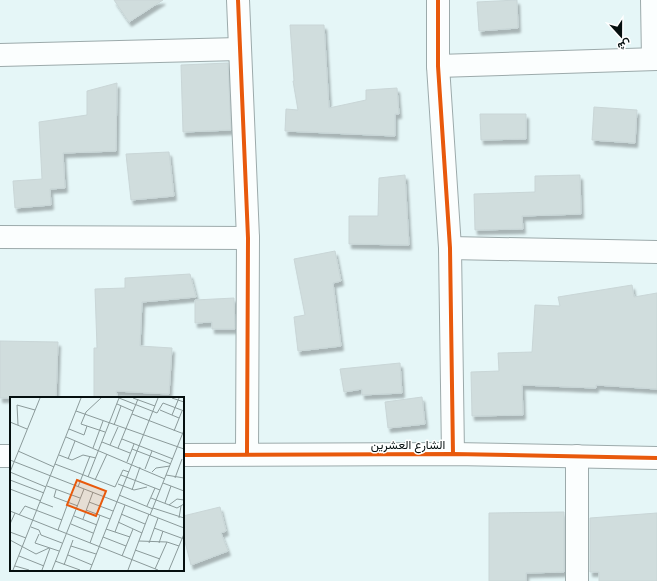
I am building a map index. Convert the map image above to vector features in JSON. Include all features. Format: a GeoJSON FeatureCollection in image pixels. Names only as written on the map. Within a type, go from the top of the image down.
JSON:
{"type":"FeatureCollection","features":[{"type":"Feature","properties":{"kind":"street"},"geometry":{"type":"LineString","coordinates":[[238,0],[248,238],[247,454]]}},
{"type":"Feature","properties":{"kind":"street"},"geometry":{"type":"LineString","coordinates":[[438,0],[438,66],[450,248],[453,454]]}},
{"type":"Feature","properties":{"kind":"street"},"geometry":{"type":"LineString","coordinates":[[438,66],[655,59],[652,0]]}},
{"type":"Feature","properties":{"kind":"street"},"geometry":{"type":"LineString","coordinates":[[0,55],[239,49]]}},
{"type":"Feature","properties":{"kind":"street"},"geometry":{"type":"LineString","coordinates":[[0,236],[248,238]]}},
{"type":"Feature","properties":{"kind":"street"},"geometry":{"type":"LineString","coordinates":[[450,248],[657,252]]}},
{"type":"Feature","properties":{"kind":"street","name":"الشارع العشرين"},"geometry":{"type":"LineString","coordinates":[[184,455],[453,454],[657,458]]}},
{"type":"Feature","properties":{"kind":"street"},"geometry":{"type":"LineString","coordinates":[[577,456],[577,581]]}},
{"type":"Feature","properties":{"kind":"building"},"geometry":{"type":"Polygon","coordinates":[[[114,0],[163,0],[129,22],[114,0]]]}},
{"type":"Feature","properties":{"kind":"building"},"geometry":{"type":"Polygon","coordinates":[[[517,0],[518,28],[479,31],[477,2],[517,0]]]}},
{"type":"Feature","properties":{"kind":"building"},"geometry":{"type":"Polygon","coordinates":[[[290,25],[324,25],[329,108],[366,100],[366,90],[397,88],[399,114],[395,114],[395,136],[285,131],[286,109],[298,110],[293,81],[290,25]]]}},
{"type":"Feature","properties":{"kind":"building"},"geometry":{"type":"Polygon","coordinates":[[[228,63],[231,130],[183,132],[181,65],[228,63]]]}},
{"type":"Feature","properties":{"kind":"building"},"geometry":{"type":"Polygon","coordinates":[[[117,83],[116,151],[63,153],[65,188],[50,189],[51,205],[15,208],[13,181],[42,179],[39,122],[87,115],[87,91],[117,83]]]}},
{"type":"Feature","properties":{"kind":"building"},"geometry":{"type":"Polygon","coordinates":[[[594,107],[637,110],[635,143],[592,140],[594,107]]]}},
{"type":"Feature","properties":{"kind":"building"},"geometry":{"type":"Polygon","coordinates":[[[480,114],[526,114],[526,139],[481,140],[480,114]]]}},
{"type":"Feature","properties":{"kind":"building"},"geometry":{"type":"Polygon","coordinates":[[[169,152],[174,196],[131,200],[126,154],[169,152]]]}},
{"type":"Feature","properties":{"kind":"building"},"geometry":{"type":"Polygon","coordinates":[[[405,175],[409,245],[349,244],[349,216],[378,216],[379,178],[405,175]]]}},
{"type":"Feature","properties":{"kind":"building"},"geometry":{"type":"Polygon","coordinates":[[[580,175],[581,214],[522,216],[523,229],[475,230],[474,194],[535,192],[535,176],[580,175]]]}},
{"type":"Feature","properties":{"kind":"building"},"geometry":{"type":"Polygon","coordinates":[[[335,251],[341,281],[333,283],[341,346],[298,351],[294,317],[305,315],[294,259],[335,251]]]}},
{"type":"Feature","properties":{"kind":"building"},"geometry":{"type":"Polygon","coordinates":[[[190,274],[196,297],[142,302],[140,346],[172,348],[169,394],[116,391],[118,397],[94,397],[94,348],[97,348],[95,289],[125,288],[125,278],[190,274]]]}},
{"type":"Feature","properties":{"kind":"building"},"geometry":{"type":"Polygon","coordinates":[[[632,285],[634,297],[657,293],[657,389],[596,385],[596,388],[522,385],[523,415],[472,416],[471,372],[499,371],[498,353],[532,352],[535,305],[560,306],[558,297],[632,285]]]}},
{"type":"Feature","properties":{"kind":"building"},"geometry":{"type":"Polygon","coordinates":[[[234,298],[235,329],[212,329],[212,322],[195,323],[195,300],[234,298]]]}},
{"type":"Feature","properties":{"kind":"building"},"geometry":{"type":"Polygon","coordinates":[[[0,341],[58,342],[56,397],[0,398],[0,341]]]}},
{"type":"Feature","properties":{"kind":"building"},"geometry":{"type":"Polygon","coordinates":[[[400,363],[402,393],[362,395],[362,389],[344,392],[340,369],[400,363]]]}},
{"type":"Feature","properties":{"kind":"building"},"geometry":{"type":"Polygon","coordinates":[[[422,397],[425,424],[388,428],[385,402],[422,397]]]}},
{"type":"Feature","properties":{"kind":"building"},"geometry":{"type":"Polygon","coordinates":[[[220,507],[226,531],[221,533],[228,551],[191,565],[184,538],[184,516],[220,507]]]}},
{"type":"Feature","properties":{"kind":"building"},"geometry":{"type":"Polygon","coordinates":[[[564,512],[564,572],[526,573],[526,581],[489,581],[489,513],[564,512]]]}},
{"type":"Feature","properties":{"kind":"building"},"geometry":{"type":"Polygon","coordinates":[[[657,513],[657,581],[599,581],[599,572],[590,572],[590,518],[657,513]]]}},
{"type":"Feature","properties":{"kind":"cycle path"},"geometry":{"type":"LineString","coordinates":[[238,0],[248,238],[247,454]]}},
{"type":"Feature","properties":{"kind":"cycle path"},"geometry":{"type":"LineString","coordinates":[[438,0],[438,66],[450,248],[453,454]]}},
{"type":"Feature","properties":{"kind":"cycle path"},"geometry":{"type":"LineString","coordinates":[[184,455],[453,454],[657,458]]}}]}
